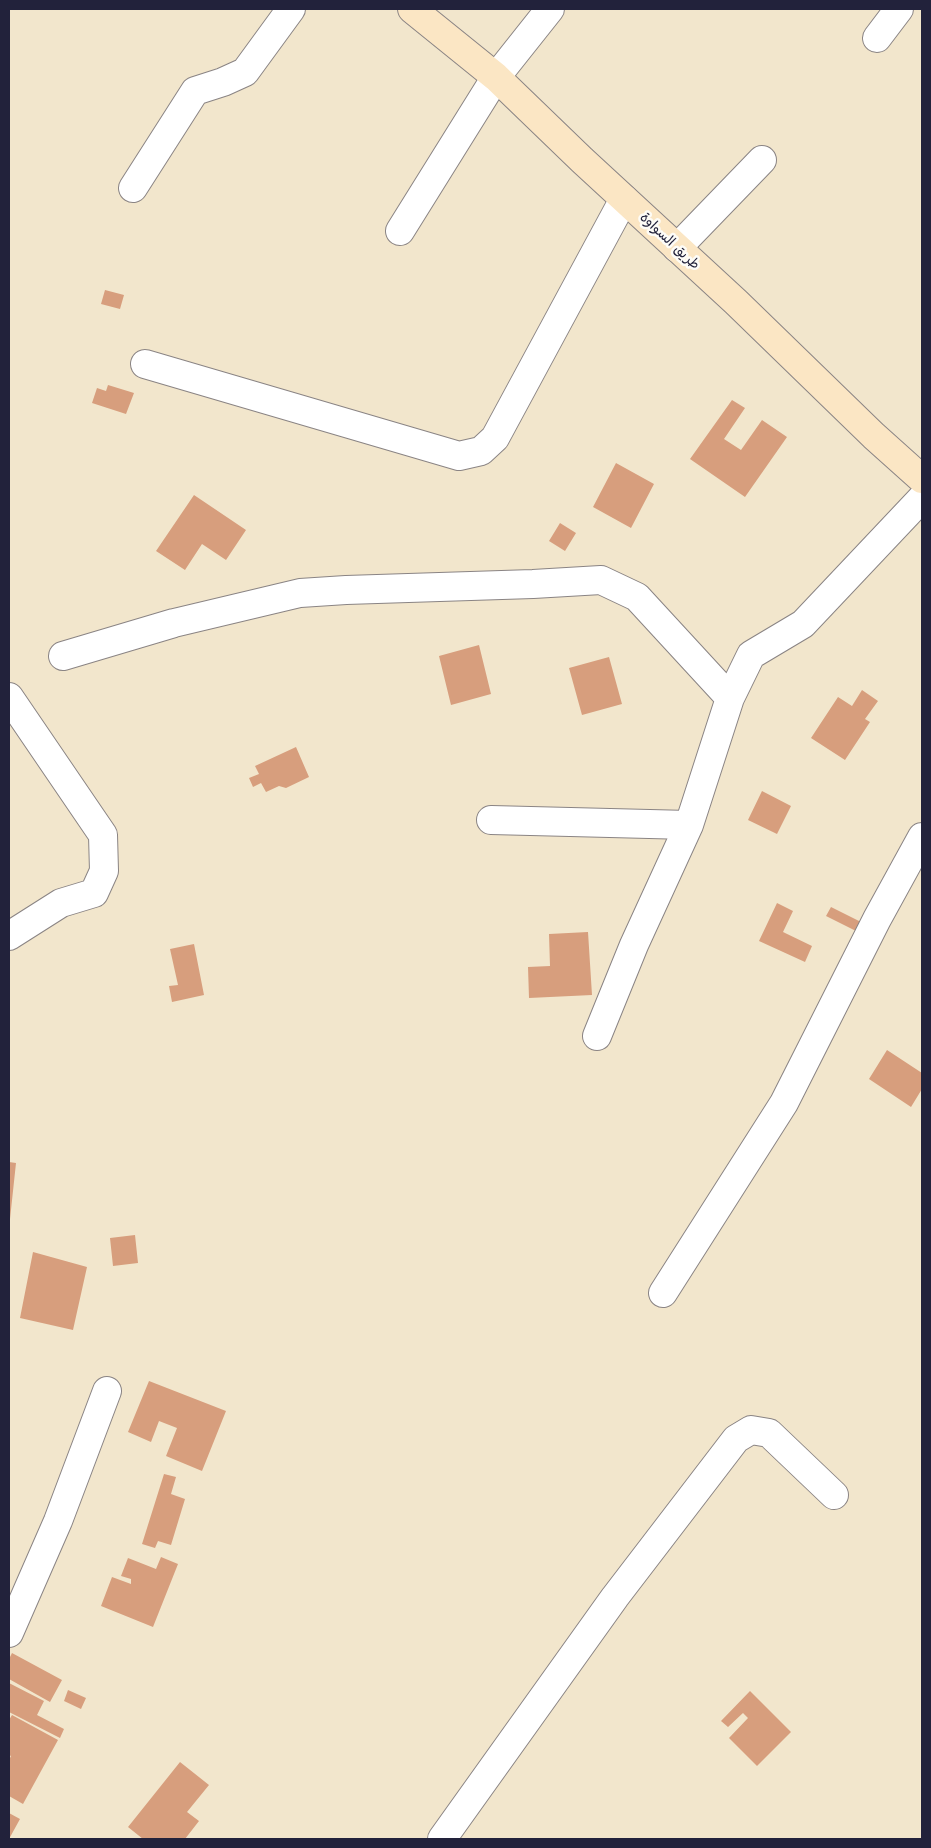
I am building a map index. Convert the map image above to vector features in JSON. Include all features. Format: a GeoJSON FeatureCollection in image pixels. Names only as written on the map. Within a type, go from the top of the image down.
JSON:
{"type":"FeatureCollection","features":[{"type":"Feature","properties":{"kind":"street"},"geometry":{"type":"LineString","coordinates":[[133,188],[195,91],[223,82],[245,72],[291,9]]}},
{"type":"Feature","properties":{"kind":"street","name":"طريق السواوة"},"geometry":{"type":"LineString","coordinates":[[412,9],[496,77],[736,302],[874,436],[922,479]]}},
{"type":"Feature","properties":{"kind":"street"},"geometry":{"type":"LineString","coordinates":[[400,231],[496,77],[550,9]]}},
{"type":"Feature","properties":{"kind":"street"},"geometry":{"type":"LineString","coordinates":[[877,38],[899,9]]}},
{"type":"Feature","properties":{"kind":"street"},"geometry":{"type":"LineString","coordinates":[[677,248],[762,160]]}},
{"type":"Feature","properties":{"kind":"street"},"geometry":{"type":"LineString","coordinates":[[145,364],[459,456],[482,451],[495,438],[624,199]]}},
{"type":"Feature","properties":{"kind":"street"},"geometry":{"type":"LineString","coordinates":[[597,1036],[634,945],[689,825],[730,698],[751,655],[803,624],[922,498]]}},
{"type":"Feature","properties":{"kind":"street"},"geometry":{"type":"LineString","coordinates":[[63,656],[174,623],[300,593],[601,580],[637,597],[730,698]]}},
{"type":"Feature","properties":{"kind":"street"},"geometry":{"type":"LineString","coordinates":[[9,697],[103,835],[104,871],[94,893],[61,903],[9,936]]}},
{"type":"Feature","properties":{"kind":"street"},"geometry":{"type":"LineString","coordinates":[[491,820],[689,825]]}},
{"type":"Feature","properties":{"kind":"street"},"geometry":{"type":"LineString","coordinates":[[662,1293],[784,1103],[877,920],[922,837]]}},
{"type":"Feature","properties":{"kind":"street"},"geometry":{"type":"LineString","coordinates":[[9,1633],[58,1521],[108,1391]]}},
{"type":"Feature","properties":{"kind":"street"},"geometry":{"type":"LineString","coordinates":[[442,1839],[615,1597],[736,1439],[751,1430],[769,1432],[834,1496]]}},
{"type":"Feature","properties":{"kind":"building"},"geometry":{"type":"Polygon","coordinates":[[[105,290],[124,295],[120,309],[101,304],[105,290]]]}},
{"type":"Feature","properties":{"kind":"building"},"geometry":{"type":"Polygon","coordinates":[[[108,385],[134,393],[126,414],[92,403],[97,388],[106,391],[108,385]]]}},
{"type":"Feature","properties":{"kind":"building"},"geometry":{"type":"Polygon","coordinates":[[[732,400],[745,408],[724,439],[741,450],[762,420],[787,437],[745,497],[690,459],[732,400]]]}},
{"type":"Feature","properties":{"kind":"building"},"geometry":{"type":"Polygon","coordinates":[[[616,463],[654,484],[631,528],[593,507],[616,463]]]}},
{"type":"Feature","properties":{"kind":"building"},"geometry":{"type":"Polygon","coordinates":[[[194,495],[246,530],[226,560],[202,544],[185,570],[156,551],[194,495]]]}},
{"type":"Feature","properties":{"kind":"building"},"geometry":{"type":"Polygon","coordinates":[[[560,523],[576,533],[565,551],[549,541],[560,523]]]}},
{"type":"Feature","properties":{"kind":"building"},"geometry":{"type":"Polygon","coordinates":[[[479,645],[491,694],[451,705],[439,656],[479,645]]]}},
{"type":"Feature","properties":{"kind":"building"},"geometry":{"type":"Polygon","coordinates":[[[609,657],[622,704],[582,715],[569,668],[609,657]]]}},
{"type":"Feature","properties":{"kind":"building"},"geometry":{"type":"Polygon","coordinates":[[[862,690],[878,701],[865,719],[870,722],[845,760],[811,738],[838,697],[852,706],[862,690]]]}},
{"type":"Feature","properties":{"kind":"building"},"geometry":{"type":"Polygon","coordinates":[[[296,747],[309,777],[286,788],[279,786],[266,792],[261,783],[253,787],[249,778],[259,774],[255,766],[296,747]]]}},
{"type":"Feature","properties":{"kind":"building"},"geometry":{"type":"Polygon","coordinates":[[[762,791],[791,806],[777,834],[748,820],[762,791]]]}},
{"type":"Feature","properties":{"kind":"building"},"geometry":{"type":"Polygon","coordinates":[[[777,903],[793,911],[783,932],[812,946],[805,962],[759,941],[777,903]]]}},
{"type":"Feature","properties":{"kind":"building"},"geometry":{"type":"Polygon","coordinates":[[[831,907],[863,923],[858,932],[826,916],[831,907]]]}},
{"type":"Feature","properties":{"kind":"building"},"geometry":{"type":"Polygon","coordinates":[[[588,932],[592,995],[529,998],[528,967],[550,966],[549,934],[588,932]]]}},
{"type":"Feature","properties":{"kind":"building"},"geometry":{"type":"Polygon","coordinates":[[[194,944],[204,995],[172,1002],[169,986],[178,985],[170,949],[194,944]]]}},
{"type":"Feature","properties":{"kind":"building"},"geometry":{"type":"Polygon","coordinates":[[[887,1050],[922,1073],[922,1089],[911,1107],[869,1079],[887,1050]]]}},
{"type":"Feature","properties":{"kind":"building"},"geometry":{"type":"Polygon","coordinates":[[[9,1162],[16,1163],[10,1219],[9,1219],[9,1162]]]}},
{"type":"Feature","properties":{"kind":"building"},"geometry":{"type":"Polygon","coordinates":[[[135,1235],[138,1263],[113,1266],[110,1238],[135,1235]]]}},
{"type":"Feature","properties":{"kind":"building"},"geometry":{"type":"Polygon","coordinates":[[[33,1252],[87,1267],[73,1330],[20,1318],[33,1252]]]}},
{"type":"Feature","properties":{"kind":"building"},"geometry":{"type":"Polygon","coordinates":[[[149,1381],[226,1411],[202,1471],[166,1456],[177,1428],[159,1421],[151,1442],[128,1432],[149,1381]]]}},
{"type":"Feature","properties":{"kind":"building"},"geometry":{"type":"Polygon","coordinates":[[[164,1474],[176,1477],[171,1494],[185,1499],[171,1545],[158,1541],[155,1548],[142,1544],[164,1474]]]}},
{"type":"Feature","properties":{"kind":"building"},"geometry":{"type":"Polygon","coordinates":[[[161,1557],[178,1564],[153,1627],[101,1606],[112,1577],[131,1584],[131,1579],[121,1576],[128,1558],[156,1569],[161,1557]]]}},
{"type":"Feature","properties":{"kind":"building"},"geometry":{"type":"Polygon","coordinates":[[[12,1653],[62,1680],[50,1702],[9,1679],[9,1659],[12,1653]]]}},
{"type":"Feature","properties":{"kind":"building"},"geometry":{"type":"Polygon","coordinates":[[[9,1683],[44,1701],[37,1715],[64,1729],[60,1738],[9,1712],[9,1683]]]}},
{"type":"Feature","properties":{"kind":"building"},"geometry":{"type":"Polygon","coordinates":[[[68,1690],[86,1698],[81,1709],[64,1701],[68,1690]]]}},
{"type":"Feature","properties":{"kind":"building"},"geometry":{"type":"Polygon","coordinates":[[[750,1691],[791,1732],[757,1766],[729,1738],[748,1718],[743,1713],[728,1727],[721,1721],[750,1691]]]}},
{"type":"Feature","properties":{"kind":"building"},"geometry":{"type":"Polygon","coordinates":[[[12,1715],[58,1740],[23,1804],[9,1796],[9,1760],[11,1756],[9,1755],[9,1720],[12,1715]]]}},
{"type":"Feature","properties":{"kind":"building"},"geometry":{"type":"Polygon","coordinates":[[[180,1762],[209,1785],[187,1812],[199,1821],[185,1839],[143,1839],[128,1827],[180,1762]]]}},
{"type":"Feature","properties":{"kind":"building"},"geometry":{"type":"Polygon","coordinates":[[[9,1813],[20,1819],[9,1839],[9,1813]]]}}]}
